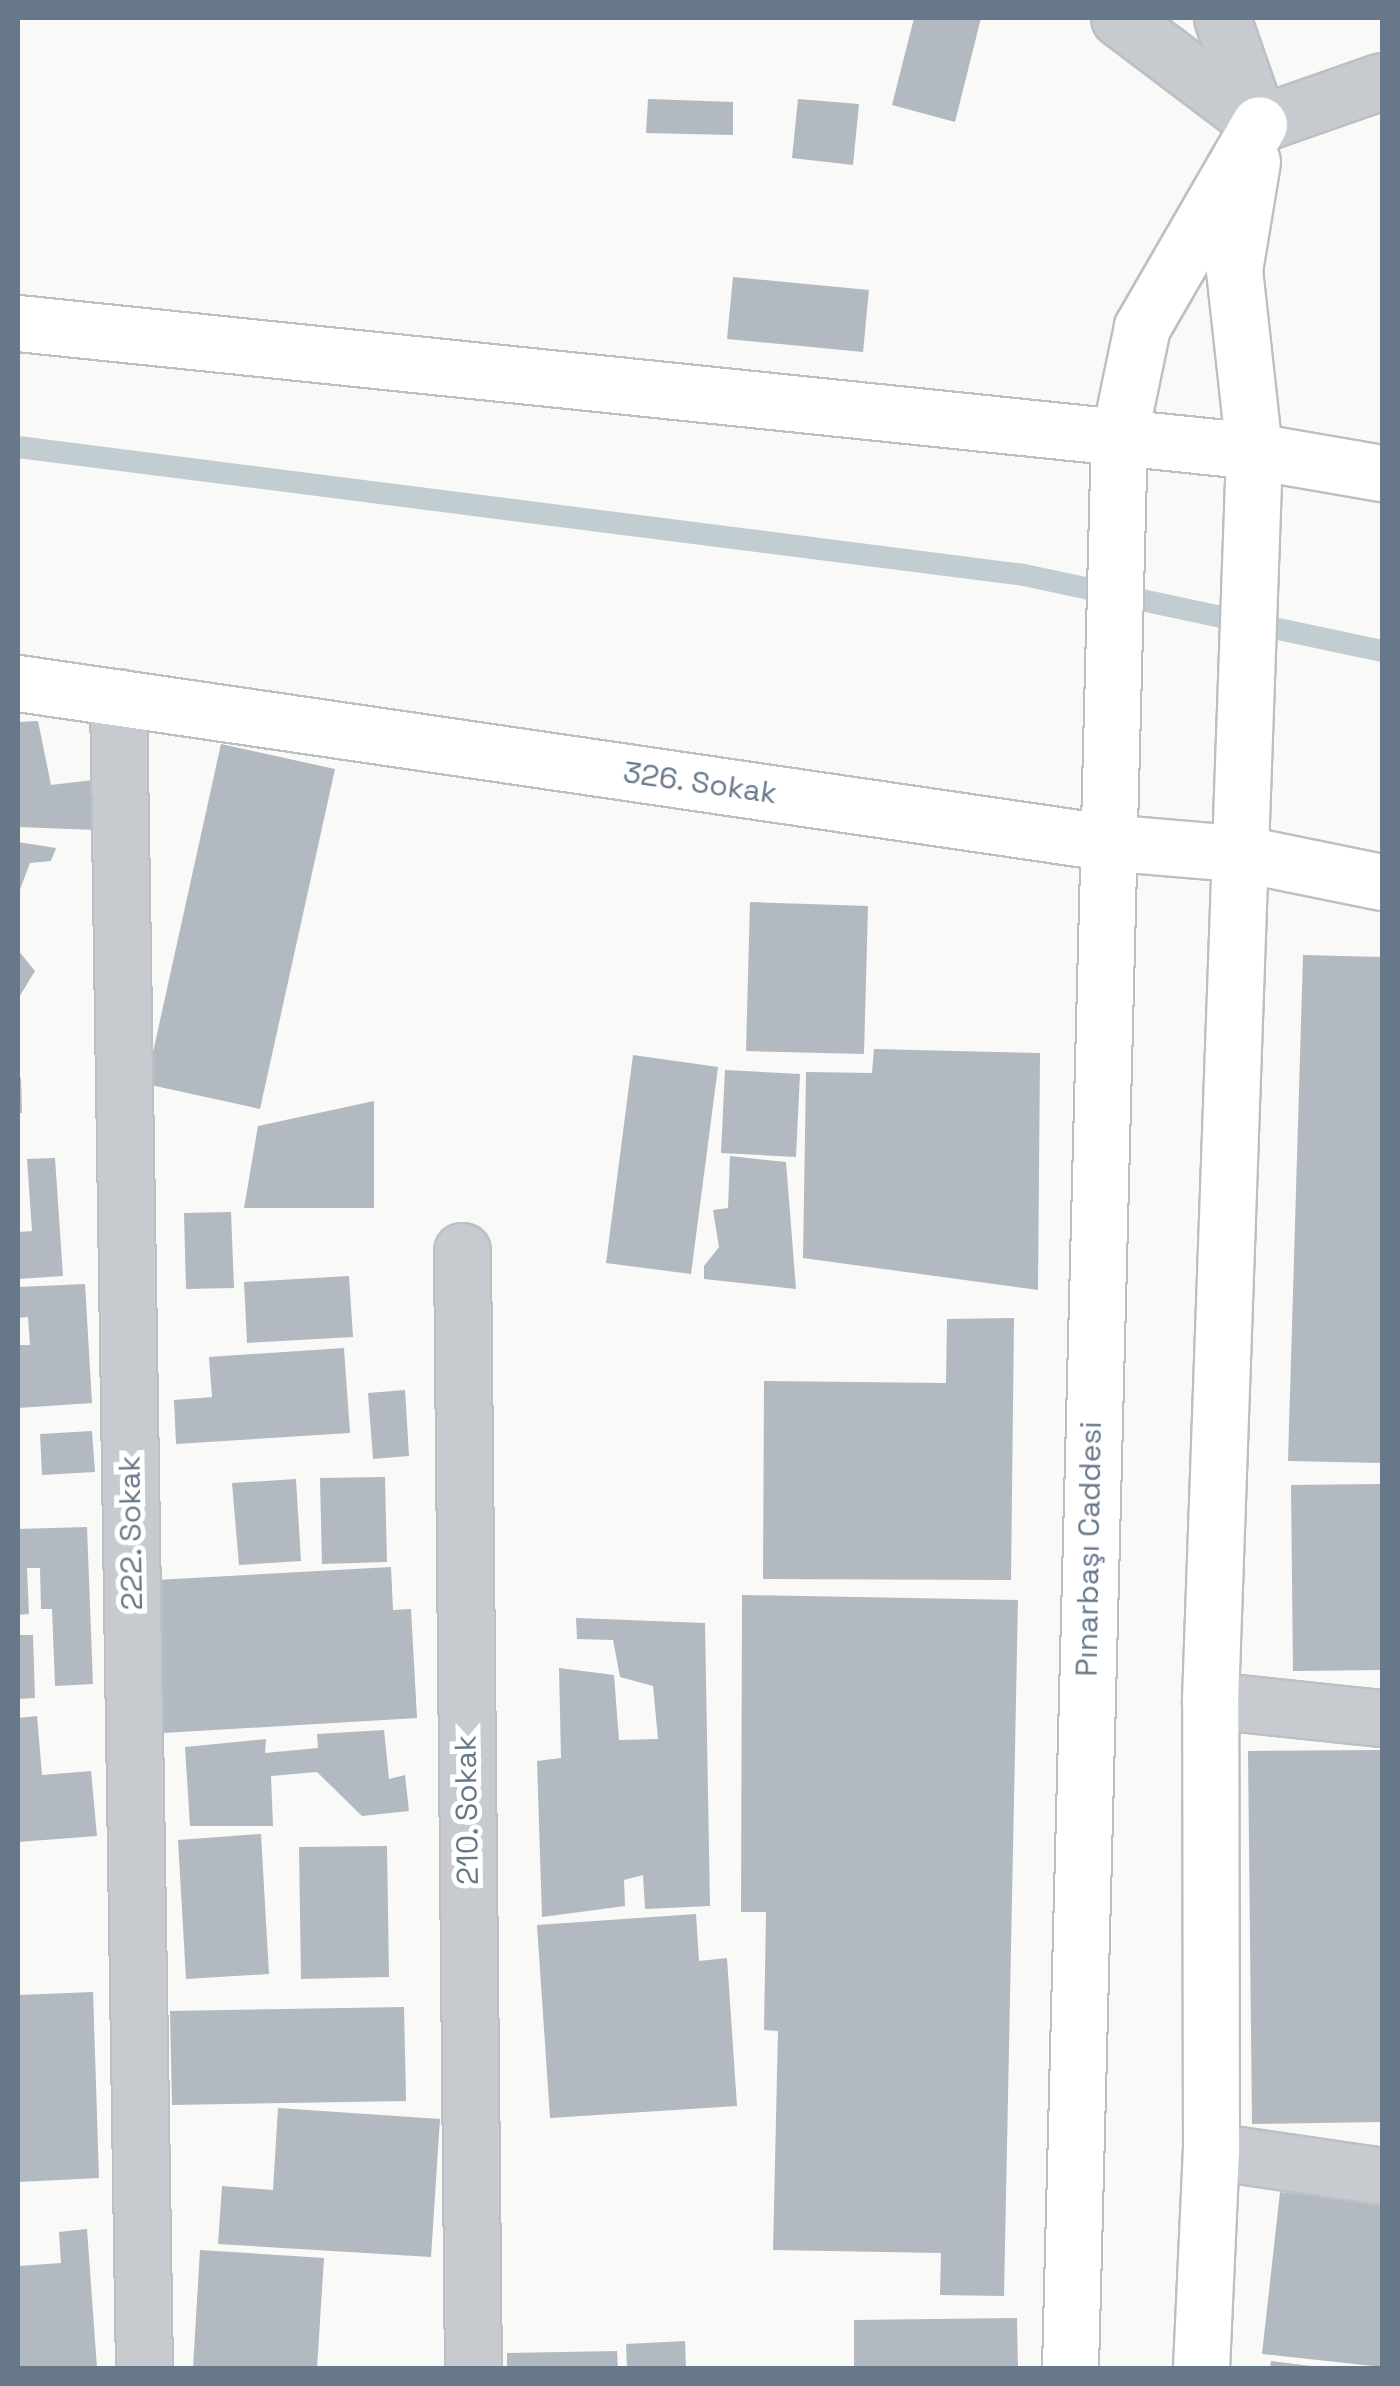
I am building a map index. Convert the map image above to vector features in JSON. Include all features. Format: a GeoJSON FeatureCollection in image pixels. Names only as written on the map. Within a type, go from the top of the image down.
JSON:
{"type":"FeatureCollection","features":[{"type":"Feature","properties":{"kind":"street"},"geometry":{"type":"LineString","coordinates":[[1119,18],[1258,124]]}},
{"type":"Feature","properties":{"kind":"street"},"geometry":{"type":"LineString","coordinates":[[1201,2368],[1211,2151],[1210,1700],[1244,854],[1254,451],[1234,270],[1258,124],[1222,18]]}},
{"type":"Feature","properties":{"kind":"street"},"geometry":{"type":"LineString","coordinates":[[1258,124],[1382,81]]}},
{"type":"Feature","properties":{"kind":"street","name":"Pınarbaşı Caddesi"},"geometry":{"type":"LineString","coordinates":[[1070,2368],[1118,436],[1142,327],[1258,124]]}},
{"type":"Feature","properties":{"kind":"street"},"geometry":{"type":"LineString","coordinates":[[18,323],[1118,436],[1254,451],[1382,473]]}},
{"type":"Feature","properties":{"kind":"street","name":"326. Sokak"},"geometry":{"type":"LineString","coordinates":[[18,683],[1105,842],[1244,854],[1382,882]]}},
{"type":"Feature","properties":{"kind":"street","name":"222. Sokak"},"geometry":{"type":"LineString","coordinates":[[118,697],[144,2368]]}},
{"type":"Feature","properties":{"kind":"street","name":"210. Sokak"},"geometry":{"type":"LineString","coordinates":[[462,1251],[473,2368]]}},
{"type":"Feature","properties":{"kind":"street"},"geometry":{"type":"LineString","coordinates":[[1210,1700],[1382,1718]]}},
{"type":"Feature","properties":{"kind":"street"},"geometry":{"type":"LineString","coordinates":[[1211,2151],[1382,2176]]}},
{"type":"Feature","properties":{"kind":"building"},"geometry":{"type":"Polygon","coordinates":[[[914,18],[981,18],[955,122],[892,105],[914,18]]]}},
{"type":"Feature","properties":{"kind":"building"},"geometry":{"type":"Polygon","coordinates":[[[648,99],[733,102],[733,135],[646,133],[648,99]]]}},
{"type":"Feature","properties":{"kind":"building"},"geometry":{"type":"Polygon","coordinates":[[[798,99],[859,104],[853,165],[792,158],[798,99]]]}},
{"type":"Feature","properties":{"kind":"building"},"geometry":{"type":"Polygon","coordinates":[[[733,277],[869,290],[863,352],[727,339],[733,277]]]}},
{"type":"Feature","properties":{"kind":"building"},"geometry":{"type":"Polygon","coordinates":[[[38,721],[51,785],[93,780],[96,830],[18,827],[18,722],[38,721]]]}},
{"type":"Feature","properties":{"kind":"building"},"geometry":{"type":"Polygon","coordinates":[[[221,744],[335,769],[260,1109],[146,1084],[221,744]]]}},
{"type":"Feature","properties":{"kind":"building"},"geometry":{"type":"Polygon","coordinates":[[[18,842],[56,848],[51,861],[30,863],[18,895],[18,842]]]}},
{"type":"Feature","properties":{"kind":"building"},"geometry":{"type":"Polygon","coordinates":[[[750,902],[868,906],[864,1054],[746,1051],[750,902]]]}},
{"type":"Feature","properties":{"kind":"building"},"geometry":{"type":"Polygon","coordinates":[[[18,950],[35,971],[18,999],[18,950]]]}},
{"type":"Feature","properties":{"kind":"building"},"geometry":{"type":"Polygon","coordinates":[[[1303,955],[1382,957],[1382,1463],[1288,1461],[1303,955]]]}},
{"type":"Feature","properties":{"kind":"building"},"geometry":{"type":"Polygon","coordinates":[[[874,1049],[1040,1053],[1038,1290],[803,1258],[806,1072],[872,1073],[874,1049]]]}},
{"type":"Feature","properties":{"kind":"building"},"geometry":{"type":"Polygon","coordinates":[[[633,1055],[718,1067],[691,1274],[606,1263],[633,1055]]]}},
{"type":"Feature","properties":{"kind":"building"},"geometry":{"type":"Polygon","coordinates":[[[725,1070],[800,1074],[796,1157],[721,1153],[725,1070]]]}},
{"type":"Feature","properties":{"kind":"building"},"geometry":{"type":"Polygon","coordinates":[[[21,1078],[22,1113],[18,1113],[21,1078]]]}},
{"type":"Feature","properties":{"kind":"building"},"geometry":{"type":"Polygon","coordinates":[[[374,1101],[374,1208],[244,1208],[258,1126],[374,1101]]]}},
{"type":"Feature","properties":{"kind":"building"},"geometry":{"type":"Polygon","coordinates":[[[730,1156],[786,1162],[796,1289],[704,1279],[704,1266],[719,1247],[713,1210],[728,1208],[730,1156]]]}},
{"type":"Feature","properties":{"kind":"building"},"geometry":{"type":"Polygon","coordinates":[[[55,1158],[63,1276],[18,1279],[18,1232],[32,1231],[27,1159],[55,1158]]]}},
{"type":"Feature","properties":{"kind":"building"},"geometry":{"type":"Polygon","coordinates":[[[231,1212],[234,1288],[186,1289],[184,1213],[231,1212]]]}},
{"type":"Feature","properties":{"kind":"building"},"geometry":{"type":"Polygon","coordinates":[[[349,1276],[353,1337],[247,1343],[244,1282],[349,1276]]]}},
{"type":"Feature","properties":{"kind":"building"},"geometry":{"type":"Polygon","coordinates":[[[85,1284],[92,1403],[18,1408],[18,1345],[30,1345],[28,1317],[18,1318],[18,1287],[85,1284]]]}},
{"type":"Feature","properties":{"kind":"building"},"geometry":{"type":"Polygon","coordinates":[[[1014,1318],[1011,1580],[763,1579],[764,1381],[946,1383],[947,1319],[1014,1318]]]}},
{"type":"Feature","properties":{"kind":"building"},"geometry":{"type":"Polygon","coordinates":[[[344,1348],[350,1433],[176,1444],[174,1400],[212,1397],[209,1357],[344,1348]]]}},
{"type":"Feature","properties":{"kind":"building"},"geometry":{"type":"Polygon","coordinates":[[[405,1390],[409,1456],[373,1459],[368,1393],[405,1390]]]}},
{"type":"Feature","properties":{"kind":"building"},"geometry":{"type":"Polygon","coordinates":[[[92,1431],[95,1472],[42,1475],[40,1434],[92,1431]]]}},
{"type":"Feature","properties":{"kind":"building"},"geometry":{"type":"Polygon","coordinates":[[[385,1477],[387,1562],[322,1564],[320,1478],[385,1477]]]}},
{"type":"Feature","properties":{"kind":"building"},"geometry":{"type":"Polygon","coordinates":[[[296,1479],[301,1561],[239,1565],[232,1483],[296,1479]]]}},
{"type":"Feature","properties":{"kind":"building"},"geometry":{"type":"Polygon","coordinates":[[[1382,1484],[1382,1670],[1293,1671],[1291,1485],[1382,1484]]]}},
{"type":"Feature","properties":{"kind":"building"},"geometry":{"type":"Polygon","coordinates":[[[87,1527],[93,1684],[55,1686],[52,1609],[41,1609],[40,1568],[27,1568],[29,1614],[18,1615],[18,1529],[87,1527]]]}},
{"type":"Feature","properties":{"kind":"building"},"geometry":{"type":"Polygon","coordinates":[[[391,1567],[393,1610],[411,1609],[417,1718],[163,1733],[156,1580],[391,1567]]]}},
{"type":"Feature","properties":{"kind":"building"},"geometry":{"type":"Polygon","coordinates":[[[742,1595],[1018,1600],[1004,2296],[940,2295],[941,2253],[773,2250],[778,2031],[764,2030],[766,1912],[741,1912],[742,1595]]]}},
{"type":"Feature","properties":{"kind":"building"},"geometry":{"type":"Polygon","coordinates":[[[576,1618],[705,1623],[710,1906],[645,1909],[643,1875],[624,1880],[625,1906],[542,1917],[537,1761],[561,1758],[559,1668],[614,1675],[619,1740],[658,1739],[653,1686],[620,1677],[613,1640],[577,1639],[576,1618]]]}},
{"type":"Feature","properties":{"kind":"building"},"geometry":{"type":"Polygon","coordinates":[[[18,1635],[33,1635],[35,1698],[18,1699],[18,1635]]]}},
{"type":"Feature","properties":{"kind":"building"},"geometry":{"type":"Polygon","coordinates":[[[37,1716],[42,1775],[91,1771],[97,1836],[18,1842],[18,1718],[37,1716]]]}},
{"type":"Feature","properties":{"kind":"building"},"geometry":{"type":"Polygon","coordinates":[[[384,1730],[389,1779],[405,1775],[409,1811],[362,1816],[317,1772],[271,1776],[273,1826],[190,1826],[185,1747],[266,1739],[265,1753],[318,1748],[317,1734],[384,1730]]]}},
{"type":"Feature","properties":{"kind":"building"},"geometry":{"type":"Polygon","coordinates":[[[1382,1750],[1382,2122],[1252,2124],[1248,1751],[1382,1750]]]}},
{"type":"Feature","properties":{"kind":"building"},"geometry":{"type":"Polygon","coordinates":[[[261,1834],[269,1974],[186,1979],[178,1840],[261,1834]]]}},
{"type":"Feature","properties":{"kind":"building"},"geometry":{"type":"Polygon","coordinates":[[[387,1846],[389,1977],[301,1979],[299,1847],[387,1846]]]}},
{"type":"Feature","properties":{"kind":"building"},"geometry":{"type":"Polygon","coordinates":[[[696,1914],[699,1961],[727,1958],[737,2106],[550,2118],[537,1925],[696,1914]]]}},
{"type":"Feature","properties":{"kind":"building"},"geometry":{"type":"Polygon","coordinates":[[[93,1992],[99,2178],[18,2182],[18,1995],[93,1992]]]}},
{"type":"Feature","properties":{"kind":"building"},"geometry":{"type":"Polygon","coordinates":[[[404,2007],[406,2101],[172,2105],[170,2011],[404,2007]]]}},
{"type":"Feature","properties":{"kind":"building"},"geometry":{"type":"Polygon","coordinates":[[[278,2108],[440,2119],[431,2257],[218,2244],[222,2186],[273,2190],[278,2108]]]}},
{"type":"Feature","properties":{"kind":"building"},"geometry":{"type":"Polygon","coordinates":[[[1280,2192],[1382,2204],[1382,2367],[1262,2354],[1280,2192]]]}},
{"type":"Feature","properties":{"kind":"building"},"geometry":{"type":"Polygon","coordinates":[[[87,2229],[97,2368],[19,2368],[18,2266],[61,2263],[59,2232],[87,2229]]]}},
{"type":"Feature","properties":{"kind":"building"},"geometry":{"type":"Polygon","coordinates":[[[200,2250],[324,2258],[317,2368],[193,2368],[200,2250]]]}},
{"type":"Feature","properties":{"kind":"building"},"geometry":{"type":"Polygon","coordinates":[[[1017,2318],[1018,2368],[854,2368],[854,2320],[1017,2318]]]}},
{"type":"Feature","properties":{"kind":"building"},"geometry":{"type":"Polygon","coordinates":[[[685,2341],[686,2368],[627,2368],[626,2344],[685,2341]]]}},
{"type":"Feature","properties":{"kind":"building"},"geometry":{"type":"Polygon","coordinates":[[[617,2351],[618,2368],[507,2368],[507,2353],[617,2351]]]}},
{"type":"Feature","properties":{"kind":"building"},"geometry":{"type":"Polygon","coordinates":[[[1271,2361],[1311,2366],[1311,2368],[1270,2368],[1271,2361]]]}},
{"type":"Feature","properties":{"kind":"waterway"},"geometry":{"type":"LineString","coordinates":[[18,447],[1024,575],[1382,651]]}}]}
